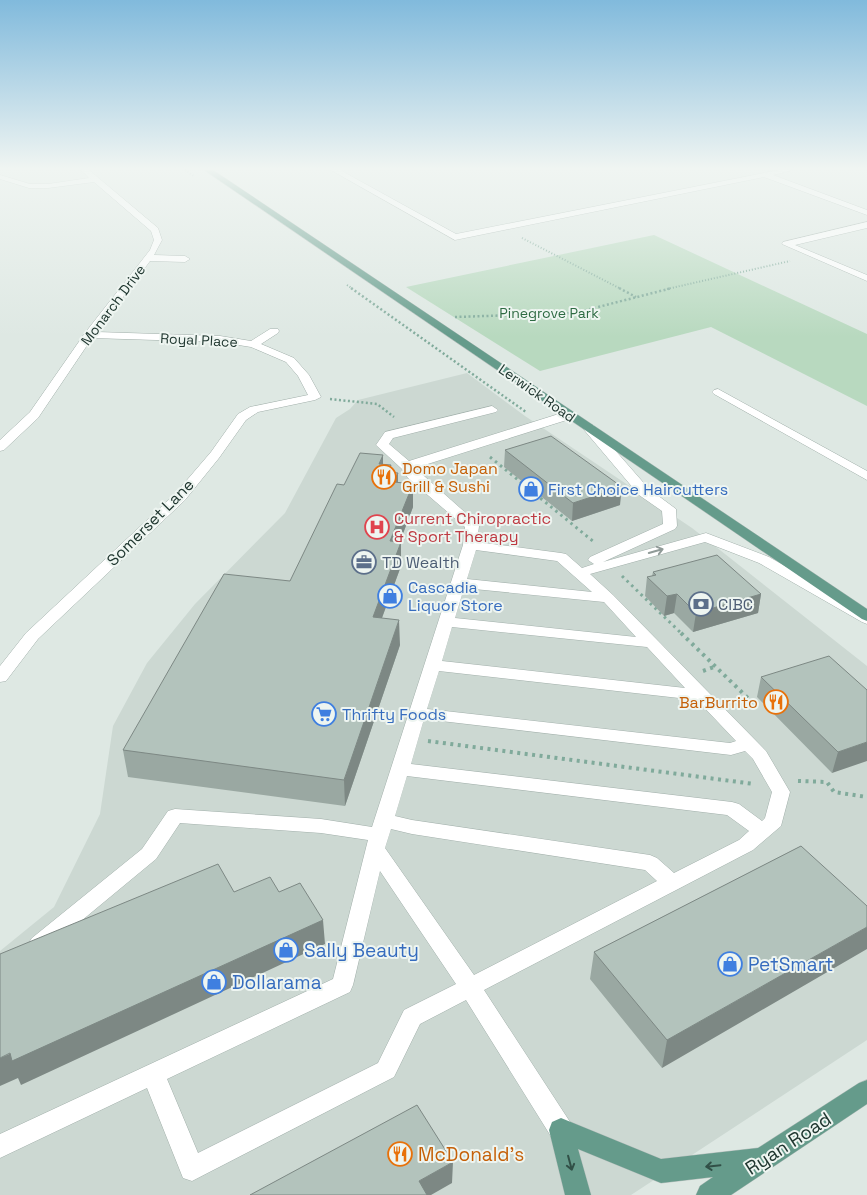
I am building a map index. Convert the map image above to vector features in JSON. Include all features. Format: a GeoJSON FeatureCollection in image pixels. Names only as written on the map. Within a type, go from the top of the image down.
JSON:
{"type":"FeatureCollection","features":[{"type":"Feature","properties":{"kind":"main road","name":"Lerwick Road"},"geometry":{"type":"LineString","coordinates":[[290,226],[867,617]]}},
{"type":"Feature","properties":{"kind":"main road","name":"Ryan Road"},"geometry":{"type":"LineString","coordinates":[[709,1195],[867,1091]]}},
{"type":"Feature","properties":{"kind":"main road"},"geometry":{"type":"LineString","coordinates":[[561,1130],[661,1171],[761,1160]]}},
{"type":"Feature","properties":{"kind":"main road"},"geometry":{"type":"LineString","coordinates":[[561,1130],[578,1195]]}},
{"type":"Feature","properties":{"kind":"street","name":"Monarch Drive"},"geometry":{"type":"LineString","coordinates":[[0,446],[34,416],[89,335],[148,258],[158,240],[155,230],[150,226]]}},
{"type":"Feature","properties":{"kind":"street"},"geometry":{"type":"LineString","coordinates":[[435,226],[455,237],[513,226]]}},
{"type":"Feature","properties":{"kind":"street"},"geometry":{"type":"LineString","coordinates":[[864,226],[786,244],[867,278]]}},
{"type":"Feature","properties":{"kind":"street"},"geometry":{"type":"LineString","coordinates":[[148,258],[185,259]]}},
{"type":"Feature","properties":{"kind":"street"},"geometry":{"type":"LineString","coordinates":[[254,344],[274,331]]}},
{"type":"Feature","properties":{"kind":"street","name":"Royal Place"},"geometry":{"type":"LineString","coordinates":[[89,335],[220,339],[254,344],[290,360],[303,375],[315,397]]}},
{"type":"Feature","properties":{"kind":"street"},"geometry":{"type":"LineString","coordinates":[[718,392],[867,476]]}},
{"type":"Feature","properties":{"kind":"street","name":"Somerset Lane"},"geometry":{"type":"LineString","coordinates":[[0,677],[32,636],[180,496],[215,456],[242,417],[254,409],[315,397]]}},
{"type":"Feature","properties":{"kind":"street"},"geometry":{"type":"LineString","coordinates":[[0,1146],[342,985],[379,835],[470,545],[472,526],[413,475],[407,466],[382,445],[389,435],[492,410]]}},
{"type":"Feature","properties":{"kind":"street"},"geometry":{"type":"LineString","coordinates":[[407,466],[569,415]]}},
{"type":"Feature","properties":{"kind":"street"},"geometry":{"type":"LineString","coordinates":[[576,571],[670,526],[669,509],[644,492],[589,428]]}},
{"type":"Feature","properties":{"kind":"street"},"geometry":{"type":"LineString","coordinates":[[576,571],[706,537],[764,560],[867,617]]}},
{"type":"Feature","properties":{"kind":"street"},"geometry":{"type":"LineString","coordinates":[[153,1074],[192,1169],[386,1070],[412,1018],[746,844],[774,821],[781,792],[760,755],[608,598],[561,557],[470,545]]}},
{"type":"Feature","properties":{"kind":"street"},"geometry":{"type":"LineString","coordinates":[[458,584],[608,598]]}},
{"type":"Feature","properties":{"kind":"street"},"geometry":{"type":"LineString","coordinates":[[446,622],[652,643]]}},
{"type":"Feature","properties":{"kind":"street"},"geometry":{"type":"LineString","coordinates":[[432,665],[702,695]]}},
{"type":"Feature","properties":{"kind":"street"},"geometry":{"type":"LineString","coordinates":[[417,713],[731,749],[749,743]]}},
{"type":"Feature","properties":{"kind":"street"},"geometry":{"type":"LineString","coordinates":[[400,769],[732,809],[763,831]]}},
{"type":"Feature","properties":{"kind":"street"},"geometry":{"type":"LineString","coordinates":[[22,956],[150,854],[176,816],[321,826],[379,835],[412,827],[650,863],[672,883]]}},
{"type":"Feature","properties":{"kind":"street"},"geometry":{"type":"LineString","coordinates":[[379,835],[471,988],[561,1130]]}},
{"type":"Feature","properties":{"kind":"path"},"geometry":{"type":"LineString","coordinates":[[502,228],[636,297]]}},
{"type":"Feature","properties":{"kind":"path"},"geometry":{"type":"LineString","coordinates":[[455,317],[575,313],[814,256]]}},
{"type":"Feature","properties":{"kind":"path"},"geometry":{"type":"LineString","coordinates":[[347,285],[542,423]]}},
{"type":"Feature","properties":{"kind":"path"},"geometry":{"type":"LineString","coordinates":[[315,397],[377,404],[411,429]]}},
{"type":"Feature","properties":{"kind":"path"},"geometry":{"type":"LineString","coordinates":[[484,452],[594,542]]}},
{"type":"Feature","properties":{"kind":"path"},"geometry":{"type":"LineString","coordinates":[[622,575],[755,705]]}},
{"type":"Feature","properties":{"kind":"path"},"geometry":{"type":"LineString","coordinates":[[409,739],[762,785],[804,781],[827,782],[834,792],[867,797]]}},
{"type":"Feature","properties":{"kind":"shaded area"},"geometry":{"type":"Polygon","coordinates":[[[467,373],[525,416],[692,528],[867,666],[867,1040],[631,1195],[0,1195],[0,951],[54,907],[100,814],[113,726],[147,663],[195,604],[285,513],[336,418],[350,409],[358,400],[467,373]]]}},
{"type":"Feature","properties":{"kind":"green space","name":"Pinegrove Park"},"geometry":{"type":"Polygon","coordinates":[[[654,235],[867,334],[867,406],[711,327],[540,371],[406,287],[654,235]]]}},
{"type":"Feature","properties":{"kind":"building"},"geometry":{"type":"Polygon","coordinates":[[[551,436],[622,487],[573,503],[505,450],[551,436]]]}},
{"type":"Feature","properties":{"kind":"building"},"geometry":{"type":"Polygon","coordinates":[[[360,453],[383,455],[379,464],[391,465],[388,472],[398,473],[394,482],[413,484],[390,541],[401,542],[373,617],[399,620],[344,780],[123,750],[224,574],[290,581],[337,484],[344,485],[360,453]]]}},
{"type":"Feature","properties":{"kind":"building"},"geometry":{"type":"Polygon","coordinates":[[[717,555],[761,594],[696,613],[677,594],[667,596],[647,577],[656,575],[653,572],[717,555]]]}},
{"type":"Feature","properties":{"kind":"building"},"geometry":{"type":"Polygon","coordinates":[[[829,656],[867,690],[867,742],[838,752],[761,677],[829,656]]]}},
{"type":"Feature","properties":{"kind":"building","name":"PetSmart"},"geometry":{"type":"Polygon","coordinates":[[[801,846],[867,906],[867,927],[667,1040],[594,952],[801,846]]]}},
{"type":"Feature","properties":{"kind":"building"},"geometry":{"type":"Polygon","coordinates":[[[218,864],[234,892],[270,877],[279,892],[300,883],[323,920],[12,1061],[10,1053],[0,1058],[0,954],[218,864]]]}},
{"type":"Feature","properties":{"kind":"building"},"geometry":{"type":"Polygon","coordinates":[[[417,1105],[453,1162],[419,1181],[427,1195],[250,1195],[417,1105]]]}},
{"type":"Feature","properties":{"kind":"place","name":"Domo Japan Grill & Sushi"},"geometry":{"type":"Point","coordinates":[384,477]}},
{"type":"Feature","properties":{"kind":"place","name":"First Choice Haircutters"},"geometry":{"type":"Point","coordinates":[531,489]}},
{"type":"Feature","properties":{"kind":"place","name":"Current Chiropractic & Sport Therapy"},"geometry":{"type":"Point","coordinates":[377,527]}},
{"type":"Feature","properties":{"kind":"place","name":"TD Wealth"},"geometry":{"type":"Point","coordinates":[364,562]}},
{"type":"Feature","properties":{"kind":"place","name":"Cascadia Liquor Store"},"geometry":{"type":"Point","coordinates":[390,596]}},
{"type":"Feature","properties":{"kind":"place","name":"CIBC"},"geometry":{"type":"Point","coordinates":[701,604]}},
{"type":"Feature","properties":{"kind":"place","name":"BarBurrito"},"geometry":{"type":"Point","coordinates":[776,702]}},
{"type":"Feature","properties":{"kind":"place","name":"Thrifty Foods"},"geometry":{"type":"Point","coordinates":[324,714]}},
{"type":"Feature","properties":{"kind":"place","name":"Sally Beauty"},"geometry":{"type":"Point","coordinates":[286,950]}},
{"type":"Feature","properties":{"kind":"place","name":"PetSmart"},"geometry":{"type":"Point","coordinates":[730,964]}},
{"type":"Feature","properties":{"kind":"place","name":"Dollarama"},"geometry":{"type":"Point","coordinates":[214,982]}},
{"type":"Feature","properties":{"kind":"place","name":"McDonald's"},"geometry":{"type":"Point","coordinates":[400,1154]}}]}
